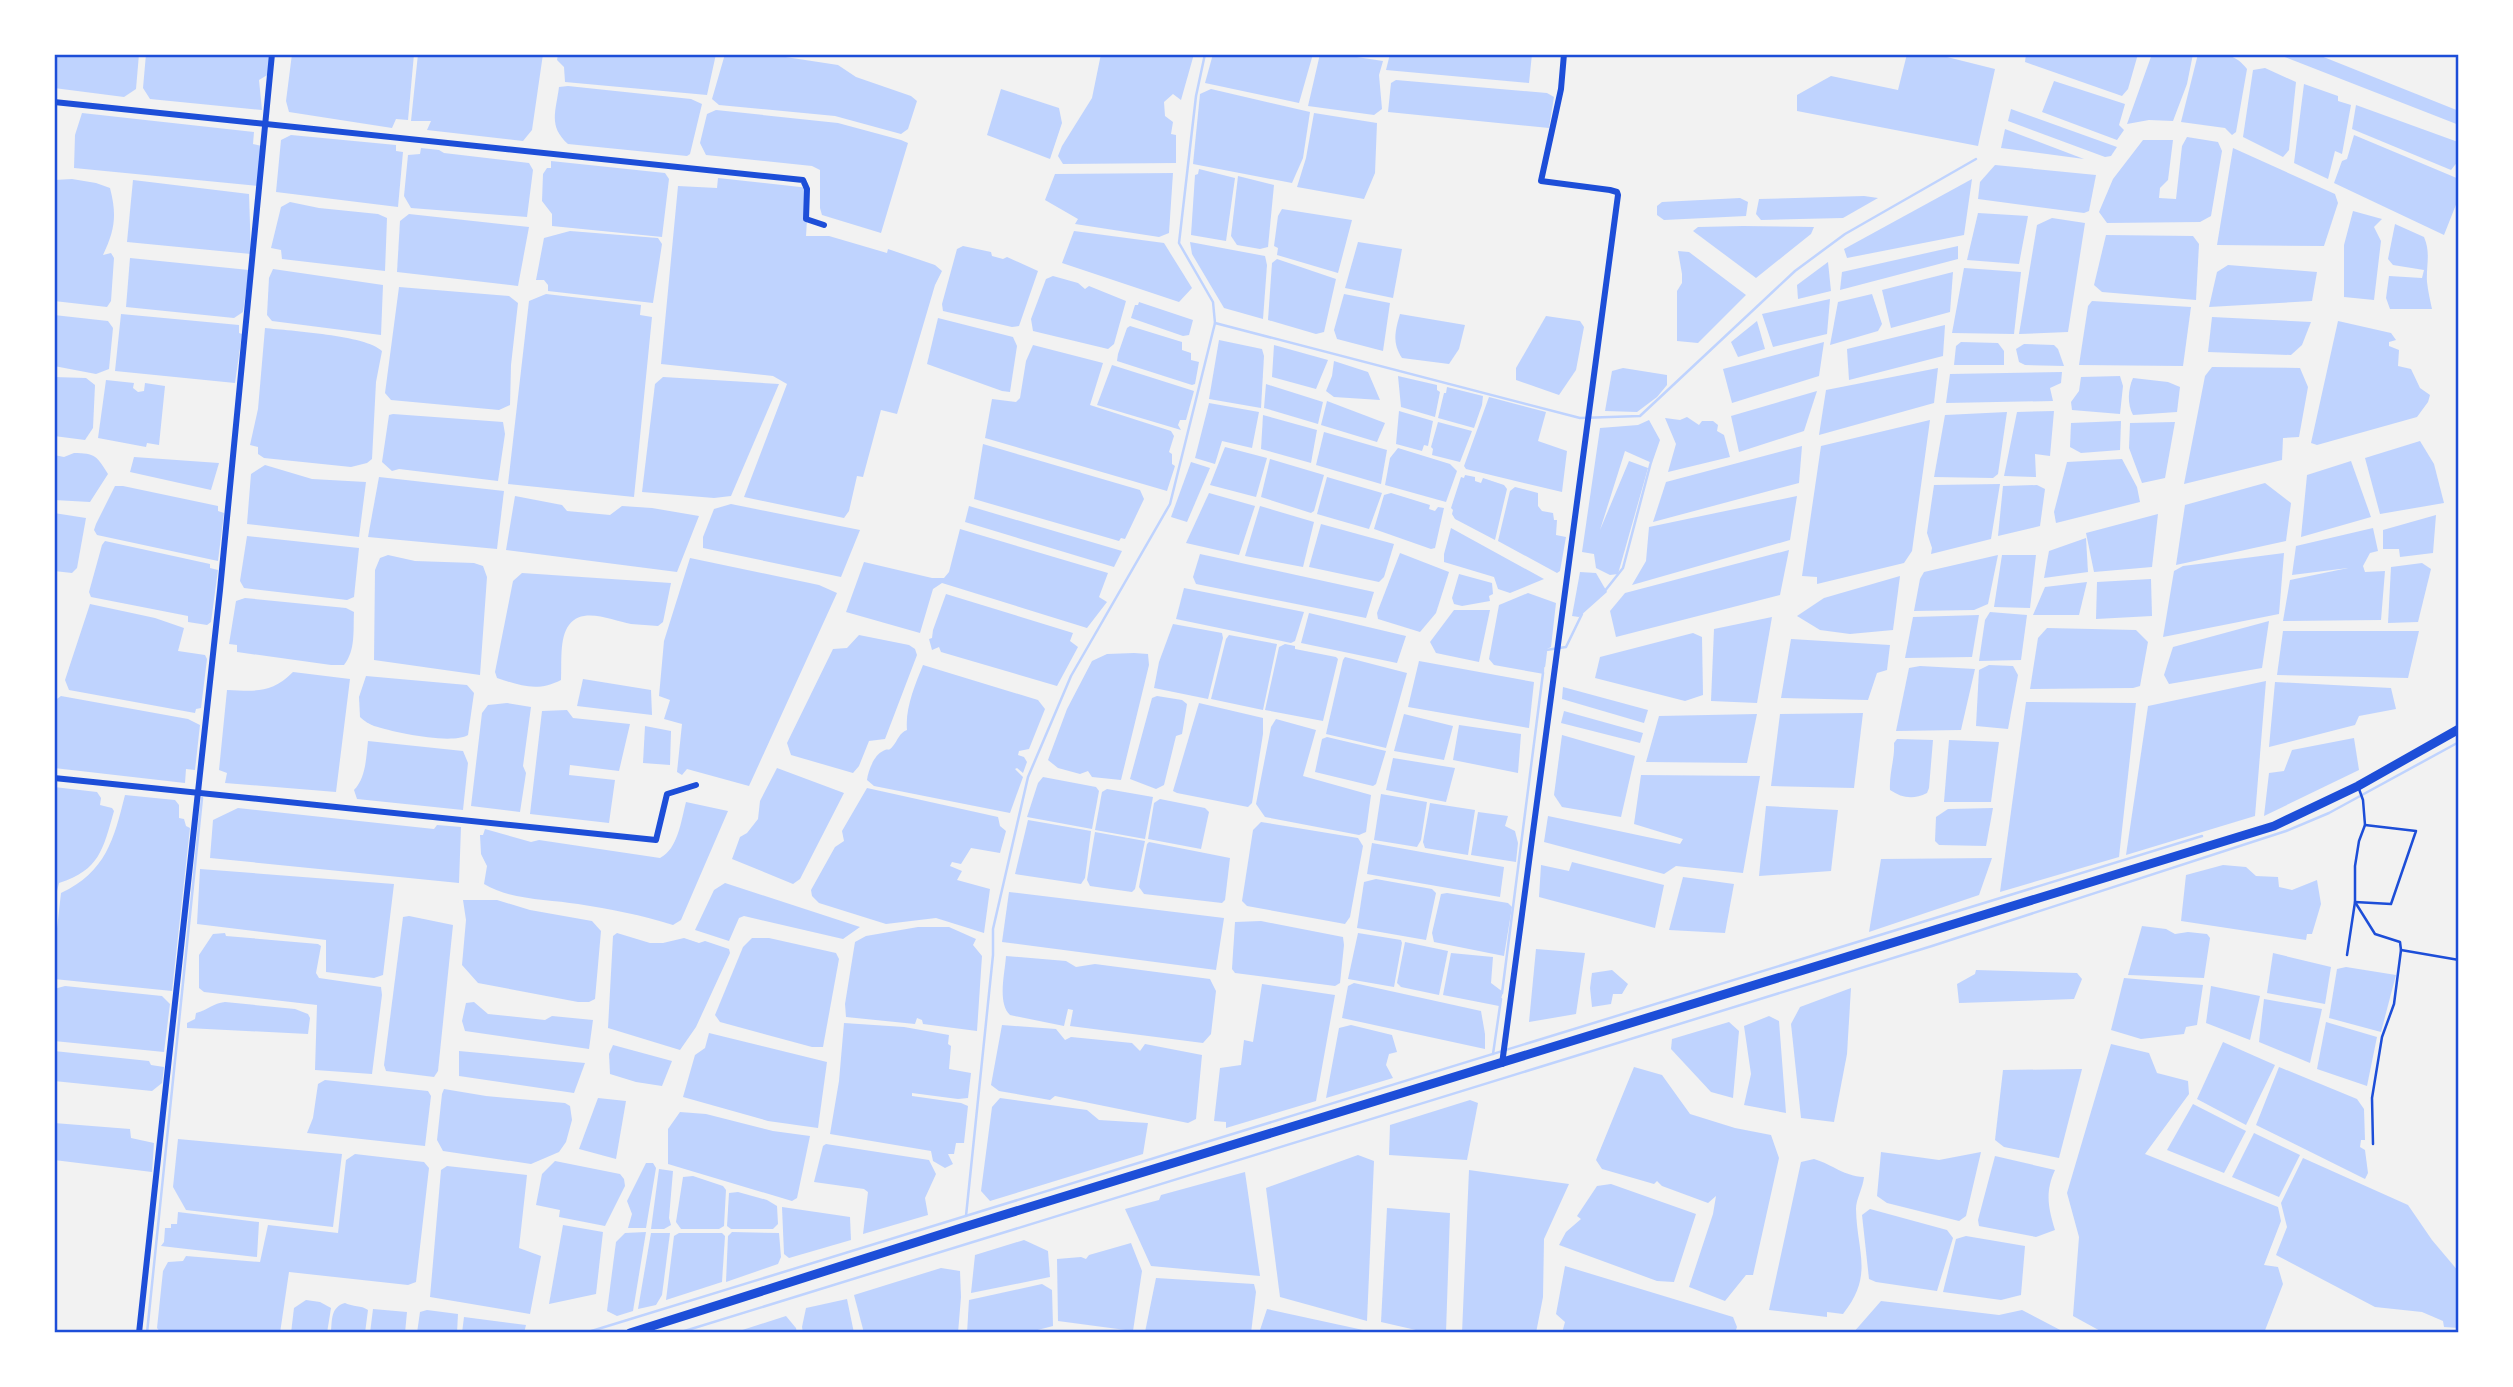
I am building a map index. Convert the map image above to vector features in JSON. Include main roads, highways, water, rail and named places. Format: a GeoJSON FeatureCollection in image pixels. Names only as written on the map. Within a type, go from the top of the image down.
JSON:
{"type":"FeatureCollection","features":[{"type":"Feature","properties":{"kind":"main road"},"geometry":{"type":"LineString","coordinates":[[630,1333],[961,1228],[2274,826],[2358,786],[2459,729]]}},
{"type":"Feature","properties":{"kind":"water"},"geometry":{"type":"Polygon","coordinates":[[[54,54],[139,54],[136,89],[124,97],[54,88],[54,54]]]}},
{"type":"Feature","properties":{"kind":"water"},"geometry":{"type":"Polygon","coordinates":[[[146,54],[271,54],[269,74],[259,80],[262,110],[150,99],[143,88],[146,54]]]}},
{"type":"Feature","properties":{"kind":"water"},"geometry":{"type":"Polygon","coordinates":[[[292,54],[414,54],[408,120],[396,119],[392,128],[289,112],[286,101],[292,54]]]}},
{"type":"Feature","properties":{"kind":"water"},"geometry":{"type":"Polygon","coordinates":[[[418,54],[543,54],[532,130],[523,141],[427,130],[431,121],[411,121],[418,54]]]}},
{"type":"Feature","properties":{"kind":"water"},"geometry":{"type":"Polygon","coordinates":[[[558,54],[716,54],[707,95],[565,82],[564,67],[557,60],[558,54]]]}},
{"type":"Feature","properties":{"kind":"water"},"geometry":{"type":"Polygon","coordinates":[[[725,54],[766,54],[838,65],[856,77],[911,96],[917,101],[908,129],[901,134],[835,116],[719,105],[712,99],[725,54]]]}},
{"type":"Feature","properties":{"kind":"water"},"geometry":{"type":"Polygon","coordinates":[[[1101,54],[1194,54],[1181,100],[1173,94],[1164,102],[1165,116],[1173,122],[1171,134],[1176,135],[1176,163],[1063,164],[1058,156],[1092,98],[1101,54]]]}},
{"type":"Feature","properties":{"kind":"water"},"geometry":{"type":"Polygon","coordinates":[[[1213,54],[1313,54],[1299,103],[1205,83],[1213,54]]]}},
{"type":"Feature","properties":{"kind":"water"},"geometry":{"type":"Polygon","coordinates":[[[1320,54],[1383,61],[1379,75],[1382,109],[1374,115],[1308,106],[1320,54]]]}},
{"type":"Feature","properties":{"kind":"water"},"geometry":{"type":"Polygon","coordinates":[[[1390,54],[1532,54],[1529,83],[1386,70],[1390,54]]]}},
{"type":"Feature","properties":{"kind":"water"},"geometry":{"type":"Polygon","coordinates":[[[1907,54],[1935,54],[1995,69],[1978,146],[1797,111],[1797,95],[1831,76],[1898,90],[1907,54]]]}},
{"type":"Feature","properties":{"kind":"water"},"geometry":{"type":"Polygon","coordinates":[[[2026,54],[2138,54],[2128,89],[2122,96],[2025,62],[2026,54]]]}},
{"type":"Feature","properties":{"kind":"water"},"geometry":{"type":"Polygon","coordinates":[[[2152,54],[2193,54],[2187,84],[2173,121],[2149,120],[2127,124],[2152,54]]]}},
{"type":"Feature","properties":{"kind":"water"},"geometry":{"type":"Polygon","coordinates":[[[2198,54],[2231,56],[2247,69],[2236,132],[2232,135],[2225,128],[2181,122],[2198,54]]]}},
{"type":"Feature","properties":{"kind":"water"},"geometry":{"type":"Polygon","coordinates":[[[2277,54],[2316,54],[2459,111],[2459,125],[2277,54]]]}},
{"type":"Feature","properties":{"kind":"water"},"geometry":{"type":"Polygon","coordinates":[[[2265,68],[2296,82],[2289,150],[2283,157],[2243,137],[2253,70],[2265,68]]]}},
{"type":"Feature","properties":{"kind":"water"},"geometry":{"type":"Polygon","coordinates":[[[1396,80],[1547,93],[1554,97],[1549,128],[1388,112],[1391,83],[1396,80]]]}},
{"type":"Feature","properties":{"kind":"water"},"geometry":{"type":"Polygon","coordinates":[[[2054,81],[2125,104],[2119,125],[2124,130],[2117,140],[2042,112],[2054,81]]]}},
{"type":"Feature","properties":{"kind":"water"},"geometry":{"type":"Polygon","coordinates":[[[2304,84],[2338,96],[2338,101],[2351,105],[2342,154],[2335,151],[2328,179],[2294,163],[2304,84]]]}},
{"type":"Feature","properties":{"kind":"water"},"geometry":{"type":"Polygon","coordinates":[[[559,87],[691,99],[702,104],[690,154],[687,156],[568,144],[558,131],[555,111],[559,87]]]}},
{"type":"Feature","properties":{"kind":"water"},"geometry":{"type":"Polygon","coordinates":[[[1001,89],[1059,108],[1062,123],[1050,159],[987,135],[1001,89]]]}},
{"type":"Feature","properties":{"kind":"water"},"geometry":{"type":"Polygon","coordinates":[[[1211,89],[1310,112],[1303,158],[1292,183],[1193,164],[1200,94],[1211,89]]]}},
{"type":"Feature","properties":{"kind":"water"},"geometry":{"type":"Polygon","coordinates":[[[2356,105],[2458,142],[2459,160],[2451,170],[2352,129],[2356,105]]]}},
{"type":"Feature","properties":{"kind":"water"},"geometry":{"type":"Polygon","coordinates":[[[2011,109],[2117,147],[2111,156],[2105,157],[2008,121],[2011,109]]]}},
{"type":"Feature","properties":{"kind":"water"},"geometry":{"type":"Polygon","coordinates":[[[716,110],[838,123],[908,143],[881,233],[822,215],[820,170],[812,166],[706,155],[700,143],[707,114],[716,110]]]}},
{"type":"Feature","properties":{"kind":"water"},"geometry":{"type":"Polygon","coordinates":[[[82,113],[254,132],[253,144],[262,146],[258,186],[74,168],[75,135],[82,113]]]}},
{"type":"Feature","properties":{"kind":"water"},"geometry":{"type":"Polygon","coordinates":[[[1314,113],[1377,123],[1375,173],[1364,199],[1297,187],[1306,158],[1314,113]]]}},
{"type":"Feature","properties":{"kind":"water"},"geometry":{"type":"Polygon","coordinates":[[[2005,129],[2084,159],[2001,148],[2005,129]]]}},
{"type":"Feature","properties":{"kind":"water"},"geometry":{"type":"Polygon","coordinates":[[[291,135],[396,145],[396,151],[403,152],[398,207],[276,192],[281,140],[291,135]]]}},
{"type":"Feature","properties":{"kind":"water"},"geometry":{"type":"Polygon","coordinates":[[[2354,135],[2459,179],[2459,197],[2444,235],[2334,183],[2342,161],[2347,159],[2354,135]]]}},
{"type":"Feature","properties":{"kind":"water"},"geometry":{"type":"Polygon","coordinates":[[[2187,137],[2218,142],[2222,151],[2211,216],[2200,222],[2107,223],[2099,212],[2113,179],[2143,140],[2173,140],[2168,180],[2160,188],[2159,198],[2176,199],[2182,146],[2187,137]]]}},
{"type":"Feature","properties":{"kind":"water"},"geometry":{"type":"Polygon","coordinates":[[[421,148],[529,163],[533,170],[527,217],[411,208],[404,196],[408,155],[420,154],[421,148]]]}},
{"type":"Feature","properties":{"kind":"water"},"geometry":{"type":"Polygon","coordinates":[[[2233,148],[2335,194],[2338,203],[2324,246],[2217,245],[2233,148]]]}},
{"type":"Feature","properties":{"kind":"water"},"geometry":{"type":"Polygon","coordinates":[[[551,161],[665,173],[669,179],[662,237],[552,226],[552,214],[542,201],[543,174],[547,168],[551,168],[551,161]]]}},
{"type":"Feature","properties":{"kind":"water"},"geometry":{"type":"Polygon","coordinates":[[[1995,165],[2096,175],[2089,211],[2084,213],[1978,199],[1980,182],[1995,165]]]}},
{"type":"Feature","properties":{"kind":"water"},"geometry":{"type":"Polygon","coordinates":[[[1199,169],[1235,178],[1226,241],[1191,235],[1195,175],[1199,169]]]}},
{"type":"Feature","properties":{"kind":"water"},"geometry":{"type":"Polygon","coordinates":[[[1173,173],[1169,233],[1159,237],[1075,224],[1078,219],[1045,200],[1055,174],[1173,173]]]}},
{"type":"Feature","properties":{"kind":"water"},"geometry":{"type":"Polygon","coordinates":[[[1238,176],[1274,185],[1268,247],[1260,249],[1237,245],[1231,236],[1238,176]]]}},
{"type":"Feature","properties":{"kind":"water"},"geometry":{"type":"Polygon","coordinates":[[[718,178],[809,188],[806,236],[829,236],[887,253],[888,249],[935,265],[942,271],[935,285],[897,414],[881,410],[863,477],[857,476],[849,511],[844,518],[744,497],[787,384],[773,376],[661,364],[678,186],[717,188],[718,178]]]}},
{"type":"Feature","properties":{"kind":"water"},"geometry":{"type":"Polygon","coordinates":[[[72,179],[110,188],[114,222],[103,255],[111,253],[114,258],[111,301],[107,307],[54,301],[54,180],[72,179]]]}},
{"type":"Feature","properties":{"kind":"water"},"geometry":{"type":"Polygon","coordinates":[[[1972,179],[1964,235],[1847,258],[1844,249],[1972,179]]]}},
{"type":"Feature","properties":{"kind":"water"},"geometry":{"type":"Polygon","coordinates":[[[133,180],[249,194],[251,254],[127,242],[133,180]]]}},
{"type":"Feature","properties":{"kind":"water"},"geometry":{"type":"Polygon","coordinates":[[[1864,196],[1878,198],[1843,218],[1761,220],[1756,214],[1759,199],[1864,196]]]}},
{"type":"Feature","properties":{"kind":"water"},"geometry":{"type":"Polygon","coordinates":[[[1740,198],[1748,202],[1746,216],[1664,220],[1657,215],[1657,206],[1662,202],[1740,198]]]}},
{"type":"Feature","properties":{"kind":"water"},"geometry":{"type":"Polygon","coordinates":[[[290,202],[378,214],[387,218],[385,271],[282,259],[281,250],[271,248],[281,207],[290,202]]]}},
{"type":"Feature","properties":{"kind":"water"},"geometry":{"type":"Polygon","coordinates":[[[1282,209],[1352,220],[1338,273],[1277,255],[1278,248],[1274,246],[1278,216],[1282,209]]]}},
{"type":"Feature","properties":{"kind":"water"},"geometry":{"type":"Polygon","coordinates":[[[2353,211],[2382,219],[2374,227],[2381,241],[2374,300],[2344,297],[2344,245],[2353,211]]]}},
{"type":"Feature","properties":{"kind":"water"},"geometry":{"type":"Polygon","coordinates":[[[1978,213],[2028,216],[2019,264],[1967,260],[1978,213]]]}},
{"type":"Feature","properties":{"kind":"water"},"geometry":{"type":"Polygon","coordinates":[[[409,214],[529,227],[518,286],[397,272],[400,221],[409,214]]]}},
{"type":"Feature","properties":{"kind":"water"},"geometry":{"type":"Polygon","coordinates":[[[2052,218],[2085,223],[2068,332],[2019,334],[2037,225],[2052,218]]]}},
{"type":"Feature","properties":{"kind":"water"},"geometry":{"type":"Polygon","coordinates":[[[2395,224],[2424,237],[2432,309],[2390,309],[2386,298],[2389,276],[2422,278],[2424,270],[2393,265],[2388,259],[2395,224]]]}},
{"type":"Feature","properties":{"kind":"water"},"geometry":{"type":"Polygon","coordinates":[[[1698,227],[1814,227],[1811,234],[1756,278],[1693,231],[1698,227]]]}},
{"type":"Feature","properties":{"kind":"water"},"geometry":{"type":"Polygon","coordinates":[[[570,231],[658,238],[662,244],[653,303],[548,291],[544,280],[536,280],[544,238],[570,231]]]}},
{"type":"Feature","properties":{"kind":"water"},"geometry":{"type":"Polygon","coordinates":[[[1074,231],[1164,243],[1192,288],[1179,302],[1062,263],[1074,231]]]}},
{"type":"Feature","properties":{"kind":"water"},"geometry":{"type":"Polygon","coordinates":[[[2106,235],[2193,236],[2199,244],[2196,300],[2102,292],[2094,285],[2106,235]]]}},
{"type":"Feature","properties":{"kind":"water"},"geometry":{"type":"Polygon","coordinates":[[[1190,242],[1265,256],[1267,265],[1263,319],[1224,308],[1192,254],[1190,242]]]}},
{"type":"Feature","properties":{"kind":"water"},"geometry":{"type":"Polygon","coordinates":[[[1358,242],[1402,249],[1393,298],[1345,288],[1358,242]]]}},
{"type":"Feature","properties":{"kind":"water"},"geometry":{"type":"Polygon","coordinates":[[[963,246],[991,252],[992,256],[1003,259],[1007,257],[1038,271],[1019,326],[1012,327],[943,311],[942,304],[957,249],[963,246]]]}},
{"type":"Feature","properties":{"kind":"water"},"geometry":{"type":"Polygon","coordinates":[[[1958,246],[1958,259],[1840,290],[1842,272],[1958,246]]]}},
{"type":"Feature","properties":{"kind":"water"},"geometry":{"type":"Polygon","coordinates":[[[1678,251],[1689,252],[1746,295],[1698,343],[1677,341],[1677,291],[1682,283],[1678,251]]]}},
{"type":"Feature","properties":{"kind":"water"},"geometry":{"type":"Polygon","coordinates":[[[130,258],[249,270],[243,312],[234,318],[126,307],[130,258]]]}},
{"type":"Feature","properties":{"kind":"water"},"geometry":{"type":"Polygon","coordinates":[[[1277,259],[1336,279],[1324,332],[1316,334],[1268,320],[1272,263],[1277,259]]]}},
{"type":"Feature","properties":{"kind":"water"},"geometry":{"type":"Polygon","coordinates":[[[1828,262],[1831,291],[1798,299],[1797,285],[1828,262]]]}},
{"type":"Feature","properties":{"kind":"water"},"geometry":{"type":"Polygon","coordinates":[[[2228,265],[2317,272],[2312,301],[2209,307],[2217,272],[2228,265]]]}},
{"type":"Feature","properties":{"kind":"water"},"geometry":{"type":"Polygon","coordinates":[[[1964,268],[2021,272],[2014,334],[1952,333],[1964,268]]]}},
{"type":"Feature","properties":{"kind":"water"},"geometry":{"type":"Polygon","coordinates":[[[273,269],[383,285],[381,335],[272,321],[267,315],[269,278],[273,269]]]}},
{"type":"Feature","properties":{"kind":"water"},"geometry":{"type":"Polygon","coordinates":[[[1953,272],[1950,312],[1891,328],[1882,290],[1953,272]]]}},
{"type":"Feature","properties":{"kind":"water"},"geometry":{"type":"Polygon","coordinates":[[[1053,276],[1078,283],[1085,289],[1089,286],[1126,301],[1114,344],[1108,349],[1033,331],[1031,319],[1046,279],[1053,276]]]}},
{"type":"Feature","properties":{"kind":"water"},"geometry":{"type":"Polygon","coordinates":[[[399,287],[509,296],[518,303],[511,365],[510,405],[499,410],[391,400],[385,393],[399,287]]]}},
{"type":"Feature","properties":{"kind":"water"},"geometry":{"type":"Polygon","coordinates":[[[546,294],[641,305],[640,315],[652,317],[634,497],[508,484],[529,301],[546,294]]]}},
{"type":"Feature","properties":{"kind":"water"},"geometry":{"type":"Polygon","coordinates":[[[1344,294],[1390,303],[1383,351],[1337,339],[1334,330],[1344,294]]]}},
{"type":"Feature","properties":{"kind":"water"},"geometry":{"type":"Polygon","coordinates":[[[1872,294],[1882,324],[1878,331],[1830,345],[1838,302],[1872,294]]]}},
{"type":"Feature","properties":{"kind":"water"},"geometry":{"type":"Polygon","coordinates":[[[1830,299],[1827,334],[1773,347],[1762,314],[1830,299]]]}},
{"type":"Feature","properties":{"kind":"water"},"geometry":{"type":"Polygon","coordinates":[[[2092,301],[2191,307],[2183,366],[2079,365],[2088,306],[2092,301]]]}},
{"type":"Feature","properties":{"kind":"water"},"geometry":{"type":"Polygon","coordinates":[[[1139,302],[1193,320],[1189,335],[1183,336],[1131,318],[1135,305],[1139,302]]]}},
{"type":"Feature","properties":{"kind":"water"},"geometry":{"type":"Polygon","coordinates":[[[121,314],[239,325],[239,333],[242,334],[235,383],[115,371],[121,314]]]}},
{"type":"Feature","properties":{"kind":"water"},"geometry":{"type":"Polygon","coordinates":[[[1400,314],[1465,325],[1459,349],[1449,364],[1402,358],[1395,337],[1400,314]]]}},
{"type":"Feature","properties":{"kind":"water"},"geometry":{"type":"Polygon","coordinates":[[[54,315],[108,321],[113,328],[109,369],[96,374],[54,366],[54,315]]]}},
{"type":"Feature","properties":{"kind":"water"},"geometry":{"type":"Polygon","coordinates":[[[1546,316],[1580,321],[1584,327],[1576,370],[1559,395],[1516,380],[1516,368],[1546,316]]]}},
{"type":"Feature","properties":{"kind":"water"},"geometry":{"type":"Polygon","coordinates":[[[2212,317],[2311,322],[2302,345],[2291,355],[2208,352],[2212,317]]]}},
{"type":"Feature","properties":{"kind":"water"},"geometry":{"type":"Polygon","coordinates":[[[938,318],[1013,337],[1017,346],[1010,392],[927,364],[938,318]]]}},
{"type":"Feature","properties":{"kind":"water"},"geometry":{"type":"Polygon","coordinates":[[[1757,321],[1765,349],[1738,357],[1731,342],[1757,321]]]}},
{"type":"Feature","properties":{"kind":"water"},"geometry":{"type":"Polygon","coordinates":[[[2338,321],[2391,333],[2396,340],[2389,342],[2389,346],[2399,350],[2398,366],[2411,369],[2420,388],[2430,395],[2417,417],[2317,445],[2311,443],[2338,321]]]}},
{"type":"Feature","properties":{"kind":"water"},"geometry":{"type":"Polygon","coordinates":[[[1945,325],[1943,356],[1849,380],[1847,349],[1945,325]]]}},
{"type":"Feature","properties":{"kind":"water"},"geometry":{"type":"Polygon","coordinates":[[[1130,326],[1182,342],[1182,350],[1191,353],[1191,360],[1199,362],[1195,384],[1117,361],[1127,328],[1130,326]]]}},
{"type":"Feature","properties":{"kind":"water"},"geometry":{"type":"Polygon","coordinates":[[[265,328],[345,337],[382,351],[376,382],[372,459],[367,463],[351,467],[264,458],[258,454],[258,447],[250,445],[258,409],[265,328]]]}},
{"type":"Feature","properties":{"kind":"water"},"geometry":{"type":"Polygon","coordinates":[[[1219,340],[1262,349],[1264,356],[1261,408],[1209,399],[1219,340]]]}},
{"type":"Feature","properties":{"kind":"water"},"geometry":{"type":"Polygon","coordinates":[[[1824,342],[1819,376],[1732,403],[1723,369],[1824,342]]]}},
{"type":"Feature","properties":{"kind":"water"},"geometry":{"type":"Polygon","coordinates":[[[1961,342],[1998,343],[2004,351],[2004,365],[1954,365],[1956,346],[1961,342]]]}},
{"type":"Feature","properties":{"kind":"water"},"geometry":{"type":"Polygon","coordinates":[[[2024,344],[2054,345],[2064,366],[2025,365],[2019,362],[2016,349],[2024,344]]]}},
{"type":"Feature","properties":{"kind":"water"},"geometry":{"type":"Polygon","coordinates":[[[1033,345],[1103,363],[1090,405],[1171,431],[1174,436],[1169,452],[1175,466],[1167,491],[985,438],[992,399],[1016,402],[1020,398],[1026,361],[1033,345]]]}},
{"type":"Feature","properties":{"kind":"water"},"geometry":{"type":"Polygon","coordinates":[[[1274,345],[1328,360],[1316,389],[1272,377],[1274,345]]]}},
{"type":"Feature","properties":{"kind":"water"},"geometry":{"type":"Polygon","coordinates":[[[1334,361],[1368,372],[1380,400],[1334,397],[1326,391],[1334,361]]]}},
{"type":"Feature","properties":{"kind":"water"},"geometry":{"type":"Polygon","coordinates":[[[1112,365],[1194,391],[1186,420],[1180,420],[1178,425],[1181,430],[1097,405],[1112,365]]]}},
{"type":"Feature","properties":{"kind":"water"},"geometry":{"type":"Polygon","coordinates":[[[2212,367],[2300,368],[2308,387],[2299,437],[2283,438],[2282,460],[2184,484],[2205,376],[2212,367]]]}},
{"type":"Feature","properties":{"kind":"water"},"geometry":{"type":"Polygon","coordinates":[[[1623,368],[1667,375],[1667,385],[1657,397],[1637,412],[1605,411],[1612,371],[1623,368]]]}},
{"type":"Feature","properties":{"kind":"water"},"geometry":{"type":"Polygon","coordinates":[[[1938,368],[1934,403],[1819,435],[1826,390],[1938,368]]]}},
{"type":"Feature","properties":{"kind":"water"},"geometry":{"type":"Polygon","coordinates":[[[2062,372],[2061,383],[2050,388],[2053,401],[1946,403],[1950,374],[2062,372]]]}},
{"type":"Feature","properties":{"kind":"water"},"geometry":{"type":"Polygon","coordinates":[[[1398,376],[1437,385],[1440,392],[1435,417],[1401,407],[1398,376]]]}},
{"type":"Feature","properties":{"kind":"water"},"geometry":{"type":"Polygon","coordinates":[[[2120,376],[2123,386],[2120,414],[2072,410],[2071,402],[2079,391],[2081,377],[2120,376]]]}},
{"type":"Feature","properties":{"kind":"water"},"geometry":{"type":"Polygon","coordinates":[[[54,377],[86,378],[95,385],[93,428],[85,440],[54,436],[54,377]]]}},
{"type":"Feature","properties":{"kind":"water"},"geometry":{"type":"Polygon","coordinates":[[[663,377],[779,384],[731,496],[714,498],[642,492],[655,384],[663,377]]]}},
{"type":"Feature","properties":{"kind":"water"},"geometry":{"type":"Polygon","coordinates":[[[2133,378],[2168,382],[2180,387],[2177,412],[2133,415],[2129,396],[2133,378]]]}},
{"type":"Feature","properties":{"kind":"water"},"geometry":{"type":"Polygon","coordinates":[[[106,380],[134,383],[133,388],[138,392],[144,391],[145,383],[165,386],[159,445],[147,443],[146,447],[98,438],[106,380]]]}},
{"type":"Feature","properties":{"kind":"water"},"geometry":{"type":"Polygon","coordinates":[[[1266,384],[1323,402],[1318,424],[1264,408],[1266,384]]]}},
{"type":"Feature","properties":{"kind":"water"},"geometry":{"type":"Polygon","coordinates":[[[1447,387],[1483,396],[1474,428],[1438,418],[1447,387]]]}},
{"type":"Feature","properties":{"kind":"water"},"geometry":{"type":"Polygon","coordinates":[[[1817,391],[1804,431],[1739,452],[1731,416],[1817,391]]]}},
{"type":"Feature","properties":{"kind":"water"},"geometry":{"type":"Polygon","coordinates":[[[1489,397],[1546,412],[1538,441],[1567,451],[1562,492],[1466,469],[1464,466],[1489,397]]]}},
{"type":"Feature","properties":{"kind":"water"},"geometry":{"type":"Polygon","coordinates":[[[1327,401],[1385,423],[1377,442],[1321,425],[1327,401]]]}},
{"type":"Feature","properties":{"kind":"water"},"geometry":{"type":"Polygon","coordinates":[[[1209,403],[1259,412],[1252,448],[1222,441],[1215,464],[1195,458],[1209,403]]]}},
{"type":"Feature","properties":{"kind":"water"},"geometry":{"type":"Polygon","coordinates":[[[1399,411],[1433,421],[1428,446],[1424,445],[1422,451],[1396,444],[1399,411]]]}},
{"type":"Feature","properties":{"kind":"water"},"geometry":{"type":"Polygon","coordinates":[[[2054,411],[2050,456],[2035,454],[2036,477],[2004,476],[2017,412],[2054,411]]]}},
{"type":"Feature","properties":{"kind":"water"},"geometry":{"type":"Polygon","coordinates":[[[2007,412],[1998,474],[1993,478],[1934,477],[1945,415],[2007,412]]]}},
{"type":"Feature","properties":{"kind":"water"},"geometry":{"type":"Polygon","coordinates":[[[389,415],[503,422],[505,434],[498,481],[399,469],[392,471],[382,462],[389,415]]]}},
{"type":"Feature","properties":{"kind":"water"},"geometry":{"type":"Polygon","coordinates":[[[1263,415],[1317,430],[1311,463],[1261,449],[1263,415]]]}},
{"type":"Feature","properties":{"kind":"water"},"geometry":{"type":"Polygon","coordinates":[[[1687,417],[1699,425],[1702,421],[1713,421],[1718,425],[1717,431],[1724,435],[1730,457],[1668,472],[1676,444],[1665,418],[1680,420],[1687,417]]]}},
{"type":"Feature","properties":{"kind":"water"},"geometry":{"type":"Polygon","coordinates":[[[1649,420],[1660,440],[1652,463],[1625,451],[1600,530],[1629,461],[1648,468],[1618,574],[1610,575],[1596,568],[1594,554],[1582,552],[1600,428],[1638,425],[1649,420]]]}},
{"type":"Feature","properties":{"kind":"water"},"geometry":{"type":"Polygon","coordinates":[[[1930,420],[1912,551],[1904,563],[1817,584],[1817,577],[1802,576],[1821,446],[1930,420]]]}},
{"type":"Feature","properties":{"kind":"water"},"geometry":{"type":"Polygon","coordinates":[[[2121,421],[2120,450],[2081,453],[2070,447],[2071,423],[2121,421]]]}},
{"type":"Feature","properties":{"kind":"water"},"geometry":{"type":"Polygon","coordinates":[[[1438,422],[1472,431],[1460,462],[1432,455],[1431,447],[1438,422]]]}},
{"type":"Feature","properties":{"kind":"water"},"geometry":{"type":"Polygon","coordinates":[[[2175,422],[2165,478],[2142,483],[2129,448],[2130,423],[2175,422]]]}},
{"type":"Feature","properties":{"kind":"water"},"geometry":{"type":"Polygon","coordinates":[[[1324,432],[1387,450],[1381,484],[1316,465],[1324,432]]]}},
{"type":"Feature","properties":{"kind":"water"},"geometry":{"type":"Polygon","coordinates":[[[2420,441],[2434,464],[2444,503],[2380,514],[2365,458],[2420,441]]]}},
{"type":"Feature","properties":{"kind":"water"},"geometry":{"type":"Polygon","coordinates":[[[983,444],[1140,490],[1144,499],[1125,539],[1121,538],[1119,541],[974,499],[983,444]]]}},
{"type":"Feature","properties":{"kind":"water"},"geometry":{"type":"Polygon","coordinates":[[[1802,446],[1799,483],[1653,522],[1666,482],[1802,446]]]}},
{"type":"Feature","properties":{"kind":"water"},"geometry":{"type":"Polygon","coordinates":[[[1225,447],[1267,458],[1256,497],[1210,485],[1225,447]]]}},
{"type":"Feature","properties":{"kind":"water"},"geometry":{"type":"Polygon","coordinates":[[[1398,448],[1450,464],[1457,471],[1446,502],[1385,485],[1390,458],[1398,448]]]}},
{"type":"Feature","properties":{"kind":"water"},"geometry":{"type":"Polygon","coordinates":[[[74,453],[95,457],[108,474],[90,502],[54,500],[54,455],[64,457],[74,453]]]}},
{"type":"Feature","properties":{"kind":"water"},"geometry":{"type":"Polygon","coordinates":[[[134,457],[219,463],[211,490],[130,472],[134,457]]]}},
{"type":"Feature","properties":{"kind":"water"},"geometry":{"type":"Polygon","coordinates":[[[1270,459],[1324,475],[1314,511],[1311,513],[1261,497],[1270,459]]]}},
{"type":"Feature","properties":{"kind":"water"},"geometry":{"type":"Polygon","coordinates":[[[2122,459],[2137,487],[2140,502],[2056,523],[2054,512],[2067,462],[2122,459]]]}},
{"type":"Feature","properties":{"kind":"water"},"geometry":{"type":"Polygon","coordinates":[[[2351,461],[2371,517],[2301,537],[2307,475],[2351,461]]]}},
{"type":"Feature","properties":{"kind":"water"},"geometry":{"type":"Polygon","coordinates":[[[1191,462],[1210,468],[1187,522],[1171,517],[1191,462]]]}},
{"type":"Feature","properties":{"kind":"water"},"geometry":{"type":"Polygon","coordinates":[[[265,465],[312,479],[366,482],[359,537],[247,524],[251,474],[265,465]]]}},
{"type":"Feature","properties":{"kind":"water"},"geometry":{"type":"Polygon","coordinates":[[[1465,475],[1475,477],[1475,481],[1481,483],[1483,478],[1504,485],[1507,489],[1495,540],[1455,519],[1452,514],[1451,508],[1461,477],[1464,478],[1465,475]]]}},
{"type":"Feature","properties":{"kind":"water"},"geometry":{"type":"Polygon","coordinates":[[[379,477],[504,491],[497,549],[368,537],[379,477]]]}},
{"type":"Feature","properties":{"kind":"water"},"geometry":{"type":"Polygon","coordinates":[[[1327,477],[1382,493],[1369,529],[1317,514],[1327,477]]]}},
{"type":"Feature","properties":{"kind":"water"},"geometry":{"type":"Polygon","coordinates":[[[2265,483],[2291,503],[2286,541],[2176,565],[2185,505],[2265,483]]]}},
{"type":"Feature","properties":{"kind":"water"},"geometry":{"type":"Polygon","coordinates":[[[2000,484],[1991,539],[1931,554],[1932,548],[1927,533],[1934,485],[2000,484]]]}},
{"type":"Feature","properties":{"kind":"water"},"geometry":{"type":"Polygon","coordinates":[[[2037,485],[2045,489],[2040,526],[1998,536],[2003,486],[2037,485]]]}},
{"type":"Feature","properties":{"kind":"water"},"geometry":{"type":"Polygon","coordinates":[[[115,486],[218,506],[218,511],[224,513],[218,561],[97,535],[94,530],[96,524],[115,486]]]}},
{"type":"Feature","properties":{"kind":"water"},"geometry":{"type":"Polygon","coordinates":[[[1515,487],[1538,493],[1538,506],[1542,511],[1553,513],[1554,520],[1557,520],[1556,535],[1566,537],[1560,571],[1557,573],[1498,541],[1510,491],[1515,487]]]}},
{"type":"Feature","properties":{"kind":"water"},"geometry":{"type":"Polygon","coordinates":[[[1209,493],[1255,506],[1239,555],[1186,543],[1209,493]]]}},
{"type":"Feature","properties":{"kind":"water"},"geometry":{"type":"Polygon","coordinates":[[[1391,493],[1430,505],[1429,509],[1435,511],[1438,507],[1444,508],[1435,548],[1431,549],[1374,529],[1384,495],[1391,493]]]}},
{"type":"Feature","properties":{"kind":"water"},"geometry":{"type":"Polygon","coordinates":[[[515,496],[562,505],[567,511],[610,515],[622,506],[699,516],[677,572],[506,550],[515,496]]]}},
{"type":"Feature","properties":{"kind":"water"},"geometry":{"type":"Polygon","coordinates":[[[1797,496],[1790,540],[1632,585],[1646,561],[1649,527],[1797,496]]]}},
{"type":"Feature","properties":{"kind":"water"},"geometry":{"type":"Polygon","coordinates":[[[731,504],[860,530],[841,577],[703,548],[703,537],[714,509],[731,504]]]}},
{"type":"Feature","properties":{"kind":"water"},"geometry":{"type":"Polygon","coordinates":[[[969,506],[1122,551],[1114,567],[965,522],[969,506]]]}},
{"type":"Feature","properties":{"kind":"water"},"geometry":{"type":"Polygon","coordinates":[[[1260,506],[1314,522],[1303,567],[1245,556],[1260,506]]]}},
{"type":"Feature","properties":{"kind":"water"},"geometry":{"type":"Polygon","coordinates":[[[54,513],[86,518],[77,568],[72,573],[54,571],[54,513]]]}},
{"type":"Feature","properties":{"kind":"water"},"geometry":{"type":"Polygon","coordinates":[[[2158,514],[2152,567],[2094,572],[2086,533],[2158,514]]]}},
{"type":"Feature","properties":{"kind":"water"},"geometry":{"type":"Polygon","coordinates":[[[2436,515],[2433,553],[2400,557],[2399,549],[2383,549],[2383,530],[2436,515]]]}},
{"type":"Feature","properties":{"kind":"water"},"geometry":{"type":"Polygon","coordinates":[[[1321,524],[1394,544],[1384,577],[1379,582],[1309,567],[1321,524]]]}},
{"type":"Feature","properties":{"kind":"water"},"geometry":{"type":"Polygon","coordinates":[[[1451,528],[1544,579],[1510,593],[1498,589],[1494,577],[1444,562],[1451,528]]]}},
{"type":"Feature","properties":{"kind":"water"},"geometry":{"type":"Polygon","coordinates":[[[2373,528],[2378,551],[2370,553],[2363,566],[2365,572],[2385,571],[2381,620],[2283,621],[2290,580],[2348,568],[2292,575],[2296,546],[2373,528]]]}},
{"type":"Feature","properties":{"kind":"water"},"geometry":{"type":"Polygon","coordinates":[[[960,529],[1108,573],[1099,597],[1107,602],[1087,628],[942,583],[933,589],[920,633],[846,612],[864,562],[932,578],[944,578],[949,572],[960,529]]]}},
{"type":"Feature","properties":{"kind":"water"},"geometry":{"type":"Polygon","coordinates":[[[247,536],[359,548],[354,597],[347,600],[244,588],[240,581],[247,536]]]}},
{"type":"Feature","properties":{"kind":"water"},"geometry":{"type":"Polygon","coordinates":[[[2086,538],[2088,572],[2044,578],[2049,551],[2086,538]]]}},
{"type":"Feature","properties":{"kind":"water"},"geometry":{"type":"Polygon","coordinates":[[[105,541],[210,564],[210,568],[218,570],[211,622],[207,625],[188,622],[188,616],[91,597],[89,592],[105,541]]]}},
{"type":"Feature","properties":{"kind":"water"},"geometry":{"type":"Polygon","coordinates":[[[1789,550],[1780,595],[1616,637],[1610,611],[1625,593],[1789,550]]]}},
{"type":"Feature","properties":{"kind":"water"},"geometry":{"type":"Polygon","coordinates":[[[1400,553],[1449,572],[1436,613],[1420,632],[1378,619],[1377,613],[1400,553]]]}},
{"type":"Feature","properties":{"kind":"water"},"geometry":{"type":"Polygon","coordinates":[[[2284,553],[2279,614],[2163,637],[2174,571],[2183,566],[2284,553]]]}},
{"type":"Feature","properties":{"kind":"water"},"geometry":{"type":"Polygon","coordinates":[[[1200,554],[1374,592],[1366,618],[1196,584],[1193,577],[1200,554]]]}},
{"type":"Feature","properties":{"kind":"water"},"geometry":{"type":"Polygon","coordinates":[[[388,555],[415,561],[474,563],[483,566],[487,577],[480,675],[374,660],[375,570],[380,558],[388,555]]]}},
{"type":"Feature","properties":{"kind":"water"},"geometry":{"type":"Polygon","coordinates":[[[1998,555],[1988,604],[1974,610],[1914,611],[1920,579],[1924,572],[1998,555]]]}},
{"type":"Feature","properties":{"kind":"water"},"geometry":{"type":"Polygon","coordinates":[[[2002,555],[2036,555],[2030,608],[1994,607],[2002,555]]]}},
{"type":"Feature","properties":{"kind":"water"},"geometry":{"type":"Polygon","coordinates":[[[690,558],[819,585],[837,593],[749,786],[687,769],[682,775],[677,772],[682,724],[664,719],[670,700],[659,696],[664,641],[690,558]]]}},
{"type":"Feature","properties":{"kind":"water"},"geometry":{"type":"Polygon","coordinates":[[[2422,563],[2431,569],[2418,622],[2388,623],[2391,567],[2422,563]]]}},
{"type":"Feature","properties":{"kind":"water"},"geometry":{"type":"Polygon","coordinates":[[[1580,572],[1596,573],[1607,592],[1579,617],[1572,616],[1580,572]]]}},
{"type":"Feature","properties":{"kind":"water"},"geometry":{"type":"Polygon","coordinates":[[[522,573],[671,583],[663,622],[658,626],[590,616],[575,619],[564,637],[561,680],[537,687],[497,678],[495,672],[513,581],[522,573]]]}},
{"type":"Feature","properties":{"kind":"water"},"geometry":{"type":"Polygon","coordinates":[[[1459,574],[1492,583],[1493,594],[1489,596],[1490,601],[1462,606],[1454,604],[1452,598],[1459,574]]]}},
{"type":"Feature","properties":{"kind":"water"},"geometry":{"type":"Polygon","coordinates":[[[1900,576],[1893,630],[1850,634],[1820,630],[1797,616],[1824,598],[1900,576]]]}},
{"type":"Feature","properties":{"kind":"water"},"geometry":{"type":"Polygon","coordinates":[[[2151,579],[2152,616],[2096,619],[2097,582],[2151,579]]]}},
{"type":"Feature","properties":{"kind":"water"},"geometry":{"type":"Polygon","coordinates":[[[2087,582],[2079,615],[2033,615],[2045,587],[2087,582]]]}},
{"type":"Feature","properties":{"kind":"water"},"geometry":{"type":"Polygon","coordinates":[[[1184,588],[1304,612],[1295,641],[1291,643],[1176,619],[1184,588]]]}},
{"type":"Feature","properties":{"kind":"water"},"geometry":{"type":"Polygon","coordinates":[[[1528,593],[1556,603],[1551,647],[1545,650],[1544,674],[1494,665],[1489,659],[1499,605],[1528,593]]]}},
{"type":"Feature","properties":{"kind":"water"},"geometry":{"type":"Polygon","coordinates":[[[946,594],[1073,633],[1070,641],[1078,647],[1057,686],[941,652],[939,647],[932,650],[929,639],[932,638],[946,594]]]}},
{"type":"Feature","properties":{"kind":"water"},"geometry":{"type":"Polygon","coordinates":[[[245,598],[346,608],[354,612],[353,640],[348,659],[344,665],[331,665],[237,652],[237,645],[229,644],[236,601],[245,598]]]}},
{"type":"Feature","properties":{"kind":"water"},"geometry":{"type":"Polygon","coordinates":[[[90,604],[155,618],[184,628],[178,651],[205,655],[207,659],[201,708],[196,709],[195,713],[69,690],[65,680],[90,604]]]}},
{"type":"Feature","properties":{"kind":"water"},"geometry":{"type":"Polygon","coordinates":[[[1454,610],[1490,610],[1479,662],[1436,653],[1430,642],[1454,610]]]}},
{"type":"Feature","properties":{"kind":"water"},"geometry":{"type":"Polygon","coordinates":[[[1990,612],[2027,615],[2021,660],[1979,661],[1985,620],[1990,612]]]}},
{"type":"Feature","properties":{"kind":"water"},"geometry":{"type":"Polygon","coordinates":[[[1309,613],[1406,636],[1397,663],[1301,643],[1309,613]]]}},
{"type":"Feature","properties":{"kind":"water"},"geometry":{"type":"Polygon","coordinates":[[[1979,615],[1972,657],[1905,658],[1913,617],[1979,615]]]}},
{"type":"Feature","properties":{"kind":"water"},"geometry":{"type":"Polygon","coordinates":[[[1772,617],[1757,703],[1711,701],[1714,629],[1772,617]]]}},
{"type":"Feature","properties":{"kind":"water"},"geometry":{"type":"Polygon","coordinates":[[[2269,621],[2262,668],[2169,684],[2164,675],[2173,647],[2269,621]]]}},
{"type":"Feature","properties":{"kind":"water"},"geometry":{"type":"Polygon","coordinates":[[[1173,624],[1222,633],[1208,699],[1154,688],[1159,662],[1173,624]]]}},
{"type":"Feature","properties":{"kind":"water"},"geometry":{"type":"Polygon","coordinates":[[[2047,628],[2136,630],[2148,642],[2140,686],[2030,689],[2038,638],[2047,628]]]}},
{"type":"Feature","properties":{"kind":"water"},"geometry":{"type":"Polygon","coordinates":[[[2283,631],[2419,631],[2408,678],[2277,675],[2283,631]]]}},
{"type":"Feature","properties":{"kind":"water"},"geometry":{"type":"Polygon","coordinates":[[[1693,633],[1702,637],[1703,695],[1685,701],[1595,678],[1600,657],[1693,633]]]}},
{"type":"Feature","properties":{"kind":"water"},"geometry":{"type":"Polygon","coordinates":[[[859,635],[909,645],[915,649],[917,655],[885,739],[869,741],[859,766],[853,773],[791,755],[787,743],[833,649],[847,648],[859,635]]]}},
{"type":"Feature","properties":{"kind":"water"},"geometry":{"type":"Polygon","coordinates":[[[1229,635],[1277,644],[1263,710],[1211,699],[1229,635]]]}},
{"type":"Feature","properties":{"kind":"water"},"geometry":{"type":"Polygon","coordinates":[[[1791,639],[1890,645],[1887,670],[1877,673],[1868,700],[1781,698],[1791,639]]]}},
{"type":"Feature","properties":{"kind":"water"},"geometry":{"type":"Polygon","coordinates":[[[1285,644],[1338,659],[1323,721],[1265,710],[1279,647],[1285,644]]]}},
{"type":"Feature","properties":{"kind":"water"},"geometry":{"type":"Polygon","coordinates":[[[1107,654],[1148,654],[1149,665],[1121,780],[1092,777],[1088,771],[1080,774],[1058,768],[1048,760],[1067,709],[1092,661],[1107,654]]]}},
{"type":"Feature","properties":{"kind":"water"},"geometry":{"type":"Polygon","coordinates":[[[1345,657],[1407,673],[1386,748],[1326,734],[1345,657]]]}},
{"type":"Feature","properties":{"kind":"water"},"geometry":{"type":"Polygon","coordinates":[[[1419,661],[1534,682],[1529,728],[1408,707],[1419,661]]]}},
{"type":"Feature","properties":{"kind":"water"},"geometry":{"type":"Polygon","coordinates":[[[923,665],[1038,700],[1045,709],[1029,749],[1019,751],[1018,755],[1024,757],[1027,762],[1023,773],[1015,769],[1023,777],[1010,813],[874,786],[867,780],[877,756],[890,749],[907,730],[909,705],[923,665]]]}},
{"type":"Feature","properties":{"kind":"water"},"geometry":{"type":"Polygon","coordinates":[[[1989,665],[2013,666],[2018,675],[2008,729],[1976,726],[1979,670],[1989,665]]]}},
{"type":"Feature","properties":{"kind":"water"},"geometry":{"type":"Polygon","coordinates":[[[1920,666],[1975,669],[1961,730],[1896,731],[1909,668],[1920,666]]]}},
{"type":"Feature","properties":{"kind":"water"},"geometry":{"type":"Polygon","coordinates":[[[293,672],[350,679],[336,792],[225,783],[227,773],[219,770],[227,690],[254,691],[270,688],[293,672]]]}},
{"type":"Feature","properties":{"kind":"water"},"geometry":{"type":"Polygon","coordinates":[[[366,676],[467,685],[474,693],[468,735],[449,739],[422,736],[383,729],[368,723],[360,717],[359,697],[366,676]]]}},
{"type":"Feature","properties":{"kind":"water"},"geometry":{"type":"Polygon","coordinates":[[[583,679],[651,690],[652,715],[577,706],[583,679]]]}},
{"type":"Feature","properties":{"kind":"water"},"geometry":{"type":"Polygon","coordinates":[[[2266,681],[2255,816],[2126,855],[2148,706],[2266,681]]]}},
{"type":"Feature","properties":{"kind":"water"},"geometry":{"type":"Polygon","coordinates":[[[2275,682],[2391,688],[2396,709],[2359,716],[2355,725],[2269,747],[2275,682]]]}},
{"type":"Feature","properties":{"kind":"water"},"geometry":{"type":"Polygon","coordinates":[[[1563,687],[1648,710],[1644,723],[1562,699],[1563,687]]]}},
{"type":"Feature","properties":{"kind":"water"},"geometry":{"type":"Polygon","coordinates":[[[61,696],[188,719],[200,725],[195,770],[186,769],[185,783],[54,768],[54,701],[61,696]]]}},
{"type":"Feature","properties":{"kind":"water"},"geometry":{"type":"Polygon","coordinates":[[[1157,696],[1182,700],[1187,704],[1182,734],[1176,736],[1164,785],[1156,789],[1130,779],[1152,698],[1157,696]]]}},
{"type":"Feature","properties":{"kind":"water"},"geometry":{"type":"Polygon","coordinates":[[[2026,702],[2136,703],[2119,857],[2000,892],[2026,702]]]}},
{"type":"Feature","properties":{"kind":"water"},"geometry":{"type":"Polygon","coordinates":[[[507,703],[531,707],[520,812],[471,806],[482,713],[488,705],[507,703]]]}},
{"type":"Feature","properties":{"kind":"water"},"geometry":{"type":"Polygon","coordinates":[[[1199,703],[1263,718],[1252,803],[1248,807],[1173,791],[1199,703]]]}},
{"type":"Feature","properties":{"kind":"water"},"geometry":{"type":"Polygon","coordinates":[[[567,710],[573,718],[630,724],[619,771],[570,765],[569,775],[615,780],[609,823],[530,814],[542,711],[567,710]]]}},
{"type":"Feature","properties":{"kind":"water"},"geometry":{"type":"Polygon","coordinates":[[[1564,711],[1643,733],[1640,743],[1561,723],[1564,711]]]}},
{"type":"Feature","properties":{"kind":"water"},"geometry":{"type":"Polygon","coordinates":[[[1863,713],[1854,788],[1771,786],[1780,714],[1863,713]]]}},
{"type":"Feature","properties":{"kind":"water"},"geometry":{"type":"Polygon","coordinates":[[[1404,714],[1453,726],[1444,760],[1394,751],[1404,714]]]}},
{"type":"Feature","properties":{"kind":"water"},"geometry":{"type":"Polygon","coordinates":[[[1757,714],[1747,763],[1646,762],[1659,716],[1757,714]]]}},
{"type":"Feature","properties":{"kind":"water"},"geometry":{"type":"Polygon","coordinates":[[[1276,719],[1316,730],[1303,776],[1371,795],[1366,832],[1359,835],[1265,817],[1256,804],[1271,727],[1276,719]]]}},
{"type":"Feature","properties":{"kind":"water"},"geometry":{"type":"Polygon","coordinates":[[[1459,725],[1521,734],[1518,773],[1453,760],[1459,725]]]}},
{"type":"Feature","properties":{"kind":"water"},"geometry":{"type":"Polygon","coordinates":[[[645,726],[671,731],[670,765],[643,763],[645,726]]]}},
{"type":"Feature","properties":{"kind":"water"},"geometry":{"type":"Polygon","coordinates":[[[1562,735],[1635,756],[1621,817],[1562,807],[1554,795],[1562,735]]]}},
{"type":"Feature","properties":{"kind":"water"},"geometry":{"type":"Polygon","coordinates":[[[1327,737],[1386,751],[1376,784],[1373,786],[1315,772],[1322,739],[1327,737]]]}},
{"type":"Feature","properties":{"kind":"water"},"geometry":{"type":"Polygon","coordinates":[[[2354,738],[2359,770],[2264,816],[2269,773],[2284,771],[2292,750],[2354,738]]]}},
{"type":"Feature","properties":{"kind":"water"},"geometry":{"type":"Polygon","coordinates":[[[1897,739],[1933,740],[1927,793],[1908,797],[1890,790],[1894,743],[1897,739]]]}},
{"type":"Feature","properties":{"kind":"water"},"geometry":{"type":"Polygon","coordinates":[[[1949,740],[1999,742],[1991,802],[1944,802],[1949,740]]]}},
{"type":"Feature","properties":{"kind":"water"},"geometry":{"type":"Polygon","coordinates":[[[368,741],[463,751],[468,763],[463,810],[357,799],[354,790],[363,774],[368,741]]]}},
{"type":"Feature","properties":{"kind":"water"},"geometry":{"type":"Polygon","coordinates":[[[1393,758],[1455,768],[1446,802],[1386,790],[1393,758]]]}},
{"type":"Feature","properties":{"kind":"water"},"geometry":{"type":"Polygon","coordinates":[[[777,768],[844,793],[800,879],[793,884],[732,859],[740,837],[747,833],[758,819],[760,801],[777,768]]]}},
{"type":"Feature","properties":{"kind":"water"},"geometry":{"type":"Polygon","coordinates":[[[1641,775],[1760,776],[1743,873],[1676,866],[1664,874],[1544,842],[1548,816],[1680,844],[1683,839],[1634,824],[1641,775]]]}},
{"type":"Feature","properties":{"kind":"water"},"geometry":{"type":"Polygon","coordinates":[[[1043,777],[1096,787],[1099,791],[1092,829],[1027,817],[1038,783],[1043,777]]]}},
{"type":"Feature","properties":{"kind":"water"},"geometry":{"type":"Polygon","coordinates":[[[54,787],[97,792],[101,798],[100,805],[114,811],[103,847],[92,865],[73,878],[59,883],[57,891],[54,891],[54,787]]]}},
{"type":"Feature","properties":{"kind":"water"},"geometry":{"type":"Polygon","coordinates":[[[867,788],[998,817],[1000,826],[1006,831],[1000,853],[971,848],[961,864],[952,862],[950,866],[962,871],[957,880],[990,889],[984,933],[936,918],[886,924],[819,903],[812,896],[811,890],[835,847],[844,841],[842,831],[867,788]]]}},
{"type":"Feature","properties":{"kind":"water"},"geometry":{"type":"Polygon","coordinates":[[[1107,789],[1153,797],[1145,839],[1095,830],[1102,792],[1107,789]]]}},
{"type":"Feature","properties":{"kind":"water"},"geometry":{"type":"Polygon","coordinates":[[[1381,794],[1427,802],[1421,840],[1417,847],[1374,840],[1381,794]]]}},
{"type":"Feature","properties":{"kind":"water"},"geometry":{"type":"Polygon","coordinates":[[[125,795],[175,800],[179,805],[179,818],[184,819],[186,826],[190,828],[172,991],[54,979],[61,893],[88,875],[106,853],[125,795]]]}},
{"type":"Feature","properties":{"kind":"water"},"geometry":{"type":"Polygon","coordinates":[[[1160,799],[1205,808],[1209,812],[1201,849],[1148,839],[1154,803],[1160,799]]]}},
{"type":"Feature","properties":{"kind":"water"},"geometry":{"type":"Polygon","coordinates":[[[686,802],[728,811],[681,920],[673,925],[614,910],[517,896],[484,884],[487,866],[481,854],[480,835],[483,835],[485,829],[531,842],[539,840],[660,858],[675,841],[686,802]]]}},
{"type":"Feature","properties":{"kind":"water"},"geometry":{"type":"Polygon","coordinates":[[[1430,803],[1475,810],[1468,855],[1425,848],[1423,842],[1430,803]]]}},
{"type":"Feature","properties":{"kind":"water"},"geometry":{"type":"Polygon","coordinates":[[[1766,806],[1838,810],[1831,871],[1759,876],[1766,806]]]}},
{"type":"Feature","properties":{"kind":"water"},"geometry":{"type":"Polygon","coordinates":[[[238,808],[434,829],[437,825],[461,827],[459,883],[210,858],[213,820],[238,808]]]}},
{"type":"Feature","properties":{"kind":"water"},"geometry":{"type":"Polygon","coordinates":[[[1993,808],[1986,846],[1939,845],[1935,841],[1936,817],[1948,809],[1993,808]]]}},
{"type":"Feature","properties":{"kind":"water"},"geometry":{"type":"Polygon","coordinates":[[[1478,812],[1508,816],[1505,826],[1515,831],[1518,843],[1516,862],[1471,855],[1478,812]]]}},
{"type":"Feature","properties":{"kind":"water"},"geometry":{"type":"Polygon","coordinates":[[[1028,820],[1091,831],[1085,878],[1081,884],[1015,874],[1028,820]]]}},
{"type":"Feature","properties":{"kind":"water"},"geometry":{"type":"Polygon","coordinates":[[[1261,822],[1358,838],[1363,846],[1350,917],[1345,924],[1247,906],[1242,901],[1253,830],[1261,822]]]}},
{"type":"Feature","properties":{"kind":"water"},"geometry":{"type":"Polygon","coordinates":[[[1095,832],[1145,841],[1135,889],[1132,892],[1090,886],[1087,880],[1095,832]]]}},
{"type":"Feature","properties":{"kind":"water"},"geometry":{"type":"Polygon","coordinates":[[[1149,842],[1230,858],[1225,900],[1222,903],[1144,894],[1139,887],[1149,842]]]}},
{"type":"Feature","properties":{"kind":"water"},"geometry":{"type":"Polygon","coordinates":[[[1372,843],[1504,867],[1500,897],[1367,874],[1372,843]]]}},
{"type":"Feature","properties":{"kind":"water"},"geometry":{"type":"Polygon","coordinates":[[[1992,858],[1979,895],[1869,932],[1881,859],[1992,858]]]}},
{"type":"Feature","properties":{"kind":"water"},"geometry":{"type":"Polygon","coordinates":[[[1572,862],[1664,885],[1655,928],[1539,897],[1541,865],[1569,871],[1572,862]]]}},
{"type":"Feature","properties":{"kind":"water"},"geometry":{"type":"Polygon","coordinates":[[[2223,865],[2246,867],[2256,876],[2278,877],[2279,887],[2292,890],[2317,880],[2321,904],[2312,934],[2307,934],[2306,940],[2181,921],[2186,875],[2223,865]]]}},
{"type":"Feature","properties":{"kind":"water"},"geometry":{"type":"Polygon","coordinates":[[[200,869],[394,884],[383,975],[374,978],[326,972],[326,940],[197,924],[200,869]]]}},
{"type":"Feature","properties":{"kind":"water"},"geometry":{"type":"Polygon","coordinates":[[[1683,877],[1734,884],[1725,933],[1669,930],[1683,877]]]}},
{"type":"Feature","properties":{"kind":"water"},"geometry":{"type":"Polygon","coordinates":[[[1376,879],[1432,889],[1436,893],[1426,940],[1357,928],[1364,882],[1376,879]]]}},
{"type":"Feature","properties":{"kind":"water"},"geometry":{"type":"Polygon","coordinates":[[[725,883],[860,927],[843,939],[744,916],[739,918],[729,941],[695,930],[714,890],[725,883]]]}},
{"type":"Feature","properties":{"kind":"water"},"geometry":{"type":"Polygon","coordinates":[[[1009,892],[1224,918],[1216,970],[1002,942],[1009,892]]]}},
{"type":"Feature","properties":{"kind":"water"},"geometry":{"type":"Polygon","coordinates":[[[1441,894],[1508,903],[1512,907],[1504,956],[1434,942],[1432,933],[1441,894]]]}},
{"type":"Feature","properties":{"kind":"water"},"geometry":{"type":"Polygon","coordinates":[[[463,900],[497,900],[530,910],[592,921],[601,931],[595,999],[578,1002],[478,983],[462,965],[466,920],[463,900]]]}},
{"type":"Feature","properties":{"kind":"water"},"geometry":{"type":"Polygon","coordinates":[[[403,917],[453,925],[438,1071],[434,1077],[386,1071],[384,1065],[403,917]]]}},
{"type":"Feature","properties":{"kind":"water"},"geometry":{"type":"Polygon","coordinates":[[[1261,921],[1343,937],[1340,983],[1335,986],[1235,973],[1232,969],[1235,922],[1261,921]]]}},
{"type":"Feature","properties":{"kind":"water"},"geometry":{"type":"Polygon","coordinates":[[[2142,926],[2166,929],[2175,934],[2207,934],[2210,938],[2204,978],[2128,975],[2142,926]]]}},
{"type":"Feature","properties":{"kind":"water"},"geometry":{"type":"Polygon","coordinates":[[[918,927],[949,927],[976,939],[973,945],[982,956],[977,1031],[923,1024],[922,1020],[917,1018],[915,1024],[846,1017],[845,1004],[855,942],[866,936],[918,927]]]}},
{"type":"Feature","properties":{"kind":"water"},"geometry":{"type":"Polygon","coordinates":[[[225,933],[226,936],[318,944],[321,946],[316,973],[319,978],[381,987],[372,1074],[315,1070],[317,1005],[204,992],[199,988],[199,955],[213,934],[225,933]]]}},
{"type":"Feature","properties":{"kind":"water"},"geometry":{"type":"Polygon","coordinates":[[[617,933],[650,943],[684,938],[729,949],[730,953],[696,1027],[680,1050],[608,1028],[613,936],[617,933]]]}},
{"type":"Feature","properties":{"kind":"water"},"geometry":{"type":"Polygon","coordinates":[[[1358,933],[1401,940],[1394,987],[1348,979],[1358,933]]]}},
{"type":"Feature","properties":{"kind":"water"},"geometry":{"type":"Polygon","coordinates":[[[752,938],[769,938],[836,953],[839,959],[823,1047],[812,1047],[720,1022],[715,1015],[743,947],[752,938]]]}},
{"type":"Feature","properties":{"kind":"water"},"geometry":{"type":"Polygon","coordinates":[[[1405,942],[1448,951],[1439,995],[1401,987],[1397,983],[1405,942]]]}},
{"type":"Feature","properties":{"kind":"water"},"geometry":{"type":"Polygon","coordinates":[[[1536,949],[1585,953],[1576,1014],[1529,1022],[1536,949]]]}},
{"type":"Feature","properties":{"kind":"water"},"geometry":{"type":"Polygon","coordinates":[[[1451,953],[1493,957],[1491,983],[1503,992],[1499,1006],[1443,995],[1451,953]]]}},
{"type":"Feature","properties":{"kind":"water"},"geometry":{"type":"Polygon","coordinates":[[[2273,953],[2331,967],[2325,1004],[2267,993],[2273,953]]]}},
{"type":"Feature","properties":{"kind":"water"},"geometry":{"type":"Polygon","coordinates":[[[1006,956],[1066,961],[1076,967],[1095,964],[1210,979],[1216,991],[1211,1034],[1203,1043],[1070,1026],[1073,1010],[1068,1009],[1064,1026],[1010,1015],[1003,996],[1006,956]]]}},
{"type":"Feature","properties":{"kind":"water"},"geometry":{"type":"Polygon","coordinates":[[[2346,967],[2396,975],[2381,1032],[2329,1018],[2337,969],[2346,967]]]}},
{"type":"Feature","properties":{"kind":"water"},"geometry":{"type":"Polygon","coordinates":[[[1612,970],[1628,984],[1622,994],[1613,994],[1611,1004],[1592,1007],[1592,973],[1612,970]]]}},
{"type":"Feature","properties":{"kind":"water"},"geometry":{"type":"Polygon","coordinates":[[[1976,970],[2077,973],[2082,979],[2074,999],[1959,1003],[1957,984],[1975,974],[1976,970]]]}},
{"type":"Feature","properties":{"kind":"water"},"geometry":{"type":"Polygon","coordinates":[[[2124,978],[2203,985],[2197,1025],[2186,1027],[2184,1034],[2141,1039],[2111,1030],[2124,978]]]}},
{"type":"Feature","properties":{"kind":"water"},"geometry":{"type":"Polygon","coordinates":[[[1354,983],[1481,1011],[1485,1049],[1342,1018],[1348,986],[1354,983]]]}},
{"type":"Feature","properties":{"kind":"water"},"geometry":{"type":"Polygon","coordinates":[[[1262,984],[1335,995],[1316,1101],[1226,1128],[1226,1122],[1214,1121],[1220,1068],[1241,1065],[1244,1040],[1253,1042],[1262,984]]]}},
{"type":"Feature","properties":{"kind":"water"},"geometry":{"type":"Polygon","coordinates":[[[65,986],[162,996],[170,1004],[164,1052],[54,1041],[54,989],[65,986]]]}},
{"type":"Feature","properties":{"kind":"water"},"geometry":{"type":"Polygon","coordinates":[[[2211,986],[2260,996],[2250,1040],[2206,1023],[2211,986]]]}},
{"type":"Feature","properties":{"kind":"water"},"geometry":{"type":"Polygon","coordinates":[[[1851,988],[1847,1054],[1834,1122],[1801,1118],[1791,1024],[1800,1007],[1851,988]]]}},
{"type":"Feature","properties":{"kind":"water"},"geometry":{"type":"Polygon","coordinates":[[[2264,999],[2322,1009],[2310,1063],[2259,1042],[2264,999]]]}},
{"type":"Feature","properties":{"kind":"water"},"geometry":{"type":"Polygon","coordinates":[[[225,1002],[295,1009],[308,1014],[308,1034],[187,1028],[187,1023],[195,1019],[196,1013],[225,1002]]]}},
{"type":"Feature","properties":{"kind":"water"},"geometry":{"type":"Polygon","coordinates":[[[474,1002],[488,1014],[545,1020],[552,1016],[593,1020],[589,1049],[465,1031],[462,1021],[466,1003],[474,1002]]]}},
{"type":"Feature","properties":{"kind":"water"},"geometry":{"type":"Polygon","coordinates":[[[1769,1016],[1779,1021],[1786,1113],[1744,1105],[1751,1074],[1744,1026],[1769,1016]]]}},
{"type":"Feature","properties":{"kind":"water"},"geometry":{"type":"Polygon","coordinates":[[[1729,1022],[1739,1031],[1733,1098],[1711,1092],[1671,1049],[1672,1039],[1729,1022]]]}},
{"type":"Feature","properties":{"kind":"water"},"geometry":{"type":"Polygon","coordinates":[[[2326,1022],[2377,1037],[2367,1086],[2317,1069],[2326,1022]]]}},
{"type":"Feature","properties":{"kind":"water"},"geometry":{"type":"Polygon","coordinates":[[[844,1023],[904,1027],[949,1035],[949,1069],[971,1073],[968,1098],[912,1093],[912,1096],[968,1106],[964,1143],[956,1143],[954,1154],[948,1154],[953,1164],[945,1168],[933,1161],[931,1151],[830,1134],[839,1081],[844,1023]]]}},
{"type":"Feature","properties":{"kind":"water"},"geometry":{"type":"Polygon","coordinates":[[[1002,1025],[1056,1029],[1065,1040],[1071,1037],[1132,1043],[1140,1051],[1145,1044],[1202,1055],[1196,1119],[1188,1123],[1055,1096],[1050,1100],[999,1091],[991,1085],[1002,1025]]]}},
{"type":"Feature","properties":{"kind":"water"},"geometry":{"type":"Polygon","coordinates":[[[1351,1025],[1392,1035],[1397,1052],[1389,1054],[1386,1065],[1393,1078],[1326,1098],[1339,1028],[1351,1025]]]}},
{"type":"Feature","properties":{"kind":"water"},"geometry":{"type":"Polygon","coordinates":[[[709,1033],[827,1062],[818,1128],[768,1121],[683,1097],[695,1055],[705,1048],[709,1033]]]}},
{"type":"Feature","properties":{"kind":"water"},"geometry":{"type":"Polygon","coordinates":[[[2223,1042],[2275,1065],[2246,1125],[2197,1099],[2223,1042]]]}},
{"type":"Feature","properties":{"kind":"water"},"geometry":{"type":"Polygon","coordinates":[[[2111,1044],[2149,1053],[2157,1073],[2188,1081],[2189,1094],[2145,1154],[2278,1207],[2281,1221],[2264,1265],[2278,1267],[2283,1284],[2264,1333],[2104,1333],[2073,1316],[2079,1237],[2067,1193],[2111,1044]]]}},
{"type":"Feature","properties":{"kind":"water"},"geometry":{"type":"Polygon","coordinates":[[[613,1045],[672,1061],[662,1086],[610,1074],[609,1054],[613,1045]]]}},
{"type":"Feature","properties":{"kind":"water"},"geometry":{"type":"Polygon","coordinates":[[[54,1051],[149,1061],[151,1065],[164,1067],[162,1083],[152,1091],[54,1081],[54,1051]]]}},
{"type":"Feature","properties":{"kind":"water"},"geometry":{"type":"Polygon","coordinates":[[[459,1051],[585,1063],[574,1093],[459,1076],[459,1051]]]}},
{"type":"Feature","properties":{"kind":"water"},"geometry":{"type":"Polygon","coordinates":[[[1634,1067],[1662,1075],[1690,1114],[1735,1128],[1771,1135],[1779,1158],[1753,1275],[1746,1275],[1725,1301],[1689,1287],[1713,1214],[1716,1196],[1708,1203],[1662,1186],[1657,1181],[1654,1184],[1602,1169],[1596,1160],[1634,1067]]]}},
{"type":"Feature","properties":{"kind":"water"},"geometry":{"type":"Polygon","coordinates":[[[2279,1067],[2357,1099],[2364,1109],[2365,1140],[2361,1140],[2360,1147],[2365,1150],[2368,1173],[2365,1179],[2256,1125],[2279,1067]]]}},
{"type":"Feature","properties":{"kind":"water"},"geometry":{"type":"Polygon","coordinates":[[[2082,1069],[2059,1158],[2004,1147],[1995,1140],[2003,1070],[2082,1069]]]}},
{"type":"Feature","properties":{"kind":"water"},"geometry":{"type":"Polygon","coordinates":[[[325,1080],[428,1091],[431,1096],[425,1146],[307,1133],[313,1118],[318,1084],[325,1080]]]}},
{"type":"Feature","properties":{"kind":"water"},"geometry":{"type":"Polygon","coordinates":[[[444,1089],[486,1096],[565,1103],[570,1106],[572,1120],[566,1142],[559,1152],[531,1164],[443,1151],[437,1140],[444,1089]]]}},
{"type":"Feature","properties":{"kind":"water"},"geometry":{"type":"Polygon","coordinates":[[[598,1098],[626,1101],[616,1159],[579,1149],[598,1098]]]}},
{"type":"Feature","properties":{"kind":"water"},"geometry":{"type":"Polygon","coordinates":[[[1000,1098],[1087,1110],[1099,1120],[1148,1123],[1143,1154],[990,1201],[981,1191],[992,1107],[1000,1098]]]}},
{"type":"Feature","properties":{"kind":"water"},"geometry":{"type":"Polygon","coordinates":[[[1470,1100],[1478,1103],[1467,1160],[1389,1155],[1390,1125],[1470,1100]]]}},
{"type":"Feature","properties":{"kind":"water"},"geometry":{"type":"Polygon","coordinates":[[[2193,1104],[2246,1131],[2224,1173],[2167,1150],[2193,1104]]]}},
{"type":"Feature","properties":{"kind":"water"},"geometry":{"type":"Polygon","coordinates":[[[680,1112],[706,1114],[773,1131],[810,1136],[797,1198],[792,1201],[668,1164],[668,1129],[680,1112]]]}},
{"type":"Feature","properties":{"kind":"water"},"geometry":{"type":"Polygon","coordinates":[[[54,1123],[130,1129],[131,1138],[154,1143],[152,1172],[54,1160],[54,1123]]]}},
{"type":"Feature","properties":{"kind":"water"},"geometry":{"type":"Polygon","coordinates":[[[2254,1133],[2300,1155],[2279,1197],[2232,1177],[2254,1133]]]}},
{"type":"Feature","properties":{"kind":"water"},"geometry":{"type":"Polygon","coordinates":[[[178,1139],[342,1154],[333,1227],[186,1210],[173,1187],[178,1139]]]}},
{"type":"Feature","properties":{"kind":"water"},"geometry":{"type":"Polygon","coordinates":[[[826,1144],[929,1160],[936,1174],[925,1198],[928,1215],[863,1234],[868,1192],[864,1189],[814,1182],[823,1146],[826,1144]]]}},
{"type":"Feature","properties":{"kind":"water"},"geometry":{"type":"Polygon","coordinates":[[[1881,1152],[1939,1160],[1981,1152],[1966,1216],[1959,1221],[1887,1203],[1877,1196],[1881,1152]]]}},
{"type":"Feature","properties":{"kind":"water"},"geometry":{"type":"Polygon","coordinates":[[[355,1154],[424,1162],[429,1168],[416,1282],[408,1285],[289,1272],[280,1333],[161,1333],[157,1328],[163,1271],[168,1262],[183,1261],[186,1256],[260,1262],[268,1225],[338,1233],[346,1160],[355,1154]]]}},
{"type":"Feature","properties":{"kind":"water"},"geometry":{"type":"Polygon","coordinates":[[[1358,1155],[1374,1161],[1367,1321],[1280,1297],[1266,1188],[1358,1155]]]}},
{"type":"Feature","properties":{"kind":"water"},"geometry":{"type":"Polygon","coordinates":[[[1995,1156],[2055,1170],[2049,1200],[2055,1230],[2036,1237],[1979,1226],[1978,1220],[1995,1156]]]}},
{"type":"Feature","properties":{"kind":"water"},"geometry":{"type":"Polygon","coordinates":[[[2303,1158],[2408,1205],[2432,1240],[2459,1272],[2459,1328],[2444,1327],[2443,1321],[2422,1312],[2375,1307],[2276,1255],[2287,1227],[2281,1203],[2303,1158]]]}},
{"type":"Feature","properties":{"kind":"water"},"geometry":{"type":"Polygon","coordinates":[[[1814,1159],[1850,1175],[1864,1177],[1856,1209],[1862,1263],[1858,1287],[1843,1314],[1827,1312],[1827,1317],[1769,1310],[1801,1162],[1814,1159]]]}},
{"type":"Feature","properties":{"kind":"water"},"geometry":{"type":"Polygon","coordinates":[[[555,1161],[620,1174],[624,1179],[625,1186],[605,1226],[559,1217],[560,1210],[536,1205],[542,1174],[555,1161]]]}},
{"type":"Feature","properties":{"kind":"water"},"geometry":{"type":"Polygon","coordinates":[[[646,1163],[653,1163],[656,1168],[646,1228],[628,1228],[632,1214],[627,1201],[646,1163]]]}},
{"type":"Feature","properties":{"kind":"water"},"geometry":{"type":"Polygon","coordinates":[[[447,1166],[527,1175],[519,1248],[541,1256],[530,1314],[430,1297],[441,1170],[447,1166]]]}},
{"type":"Feature","properties":{"kind":"water"},"geometry":{"type":"Polygon","coordinates":[[[659,1169],[673,1171],[669,1218],[671,1225],[664,1229],[651,1229],[659,1169]]]}},
{"type":"Feature","properties":{"kind":"water"},"geometry":{"type":"Polygon","coordinates":[[[1469,1170],[1569,1184],[1544,1239],[1543,1297],[1536,1333],[1462,1333],[1469,1170]]]}},
{"type":"Feature","properties":{"kind":"water"},"geometry":{"type":"Polygon","coordinates":[[[1245,1172],[1260,1276],[1151,1266],[1125,1209],[1159,1200],[1161,1195],[1245,1172]]]}},
{"type":"Feature","properties":{"kind":"water"},"geometry":{"type":"Polygon","coordinates":[[[693,1176],[723,1186],[726,1190],[724,1226],[719,1229],[681,1229],[676,1222],[683,1177],[693,1176]]]}},
{"type":"Feature","properties":{"kind":"water"},"geometry":{"type":"Polygon","coordinates":[[[1611,1184],[1696,1214],[1674,1282],[1657,1281],[1559,1245],[1566,1232],[1581,1219],[1577,1216],[1597,1186],[1611,1184]]]}},
{"type":"Feature","properties":{"kind":"water"},"geometry":{"type":"Polygon","coordinates":[[[738,1192],[767,1200],[777,1206],[778,1224],[773,1229],[731,1229],[727,1226],[729,1193],[738,1192]]]}},
{"type":"Feature","properties":{"kind":"water"},"geometry":{"type":"Polygon","coordinates":[[[782,1207],[850,1217],[851,1240],[789,1258],[784,1254],[782,1207]]]}},
{"type":"Feature","properties":{"kind":"water"},"geometry":{"type":"Polygon","coordinates":[[[1387,1208],[1450,1213],[1446,1333],[1429,1333],[1381,1322],[1387,1208]]]}},
{"type":"Feature","properties":{"kind":"water"},"geometry":{"type":"Polygon","coordinates":[[[1870,1209],[1947,1230],[1953,1238],[1937,1291],[1869,1279],[1862,1215],[1870,1209]]]}},
{"type":"Feature","properties":{"kind":"water"},"geometry":{"type":"Polygon","coordinates":[[[178,1212],[259,1222],[257,1257],[161,1246],[165,1228],[177,1224],[178,1212]]]}},
{"type":"Feature","properties":{"kind":"water"},"geometry":{"type":"Polygon","coordinates":[[[563,1225],[603,1232],[596,1294],[549,1304],[563,1225]]]}},
{"type":"Feature","properties":{"kind":"water"},"geometry":{"type":"Polygon","coordinates":[[[646,1232],[633,1311],[617,1316],[607,1311],[616,1242],[625,1233],[646,1232]]]}},
{"type":"Feature","properties":{"kind":"water"},"geometry":{"type":"Polygon","coordinates":[[[732,1232],[779,1233],[781,1257],[778,1264],[726,1282],[728,1236],[732,1232]]]}},
{"type":"Feature","properties":{"kind":"water"},"geometry":{"type":"Polygon","coordinates":[[[651,1233],[670,1233],[662,1295],[656,1305],[638,1309],[651,1233]]]}},
{"type":"Feature","properties":{"kind":"water"},"geometry":{"type":"Polygon","coordinates":[[[679,1233],[722,1233],[725,1236],[722,1282],[666,1300],[674,1236],[679,1233]]]}},
{"type":"Feature","properties":{"kind":"water"},"geometry":{"type":"Polygon","coordinates":[[[1966,1236],[2025,1246],[2021,1295],[2001,1300],[1943,1292],[1956,1239],[1966,1236]]]}},
{"type":"Feature","properties":{"kind":"water"},"geometry":{"type":"Polygon","coordinates":[[[1024,1240],[1048,1251],[1050,1277],[971,1293],[975,1255],[1024,1240]]]}},
{"type":"Feature","properties":{"kind":"water"},"geometry":{"type":"Polygon","coordinates":[[[1131,1243],[1142,1271],[1133,1331],[1058,1321],[1057,1259],[1086,1259],[1089,1255],[1131,1243]]]}},
{"type":"Feature","properties":{"kind":"water"},"geometry":{"type":"Polygon","coordinates":[[[1565,1266],[1733,1317],[1737,1327],[1735,1333],[1562,1333],[1565,1322],[1556,1314],[1565,1266]]]}},
{"type":"Feature","properties":{"kind":"water"},"geometry":{"type":"Polygon","coordinates":[[[941,1268],[960,1271],[958,1333],[864,1333],[854,1295],[941,1268]]]}},
{"type":"Feature","properties":{"kind":"water"},"geometry":{"type":"Polygon","coordinates":[[[1156,1278],[1254,1284],[1256,1292],[1251,1333],[1145,1332],[1156,1278]]]}},
{"type":"Feature","properties":{"kind":"water"},"geometry":{"type":"Polygon","coordinates":[[[1042,1284],[1052,1290],[1053,1326],[1026,1333],[967,1333],[969,1300],[1042,1284]]]}},
{"type":"Feature","properties":{"kind":"water"},"geometry":{"type":"Polygon","coordinates":[[[847,1299],[854,1333],[803,1333],[806,1308],[847,1299]]]}},
{"type":"Feature","properties":{"kind":"water"},"geometry":{"type":"Polygon","coordinates":[[[306,1300],[320,1302],[331,1308],[327,1333],[291,1333],[294,1308],[306,1300]]]}},
{"type":"Feature","properties":{"kind":"water"},"geometry":{"type":"Polygon","coordinates":[[[1881,1301],[1999,1315],[2022,1310],[2066,1333],[1853,1333],[1881,1301]]]}},
{"type":"Feature","properties":{"kind":"water"},"geometry":{"type":"Polygon","coordinates":[[[345,1303],[368,1310],[365,1333],[331,1333],[335,1311],[345,1303]]]}},
{"type":"Feature","properties":{"kind":"water"},"geometry":{"type":"Polygon","coordinates":[[[373,1309],[407,1312],[405,1333],[370,1333],[373,1309]]]}},
{"type":"Feature","properties":{"kind":"water"},"geometry":{"type":"Polygon","coordinates":[[[1267,1309],[1377,1333],[1259,1333],[1267,1309]]]}},
{"type":"Feature","properties":{"kind":"water"},"geometry":{"type":"Polygon","coordinates":[[[427,1310],[458,1314],[457,1333],[417,1333],[420,1312],[427,1310]]]}},
{"type":"Feature","properties":{"kind":"water"},"geometry":{"type":"Polygon","coordinates":[[[786,1316],[797,1333],[733,1333],[786,1316]]]}},
{"type":"Feature","properties":{"kind":"water"},"geometry":{"type":"Polygon","coordinates":[[[464,1317],[526,1325],[524,1333],[462,1333],[464,1317]]]}},
{"type":"Feature","properties":{"kind":"waterway"},"geometry":{"type":"LineString","coordinates":[[966,1216],[993,955],[993,929],[1028,777],[1071,676],[1170,504],[1215,323],[1213,302],[1179,243],[1196,96],[1205,54]]}},
{"type":"Feature","properties":{"kind":"waterway"},"geometry":{"type":"LineString","coordinates":[[1215,323],[1580,418],[1640,416],[1795,271],[1845,234],[1976,159]]}},
{"type":"Feature","properties":{"kind":"waterway"},"geometry":{"type":"LineString","coordinates":[[1604,592],[1623,568],[1651,462]]}},
{"type":"Feature","properties":{"kind":"waterway"},"geometry":{"type":"LineString","coordinates":[[1544,666],[1546,650],[1566,647],[1582,614]]}},
{"type":"Feature","properties":{"kind":"waterway"},"geometry":{"type":"LineString","coordinates":[[1502,993],[1543,673]]}},
{"type":"Feature","properties":{"kind":"waterway"},"geometry":{"type":"LineString","coordinates":[[678,1333],[1932,946],[2286,831],[2329,813],[2459,742]]}},
{"type":"Feature","properties":{"kind":"waterway"},"geometry":{"type":"LineString","coordinates":[[147,1333],[202,798]]}},
{"type":"Feature","properties":{"kind":"waterway"},"geometry":{"type":"LineString","coordinates":[[585,1333],[2202,836]]}},
{"type":"Feature","properties":{"kind":"waterway"},"geometry":{"type":"LineString","coordinates":[[1493,1054],[1501,999]]}}]}
